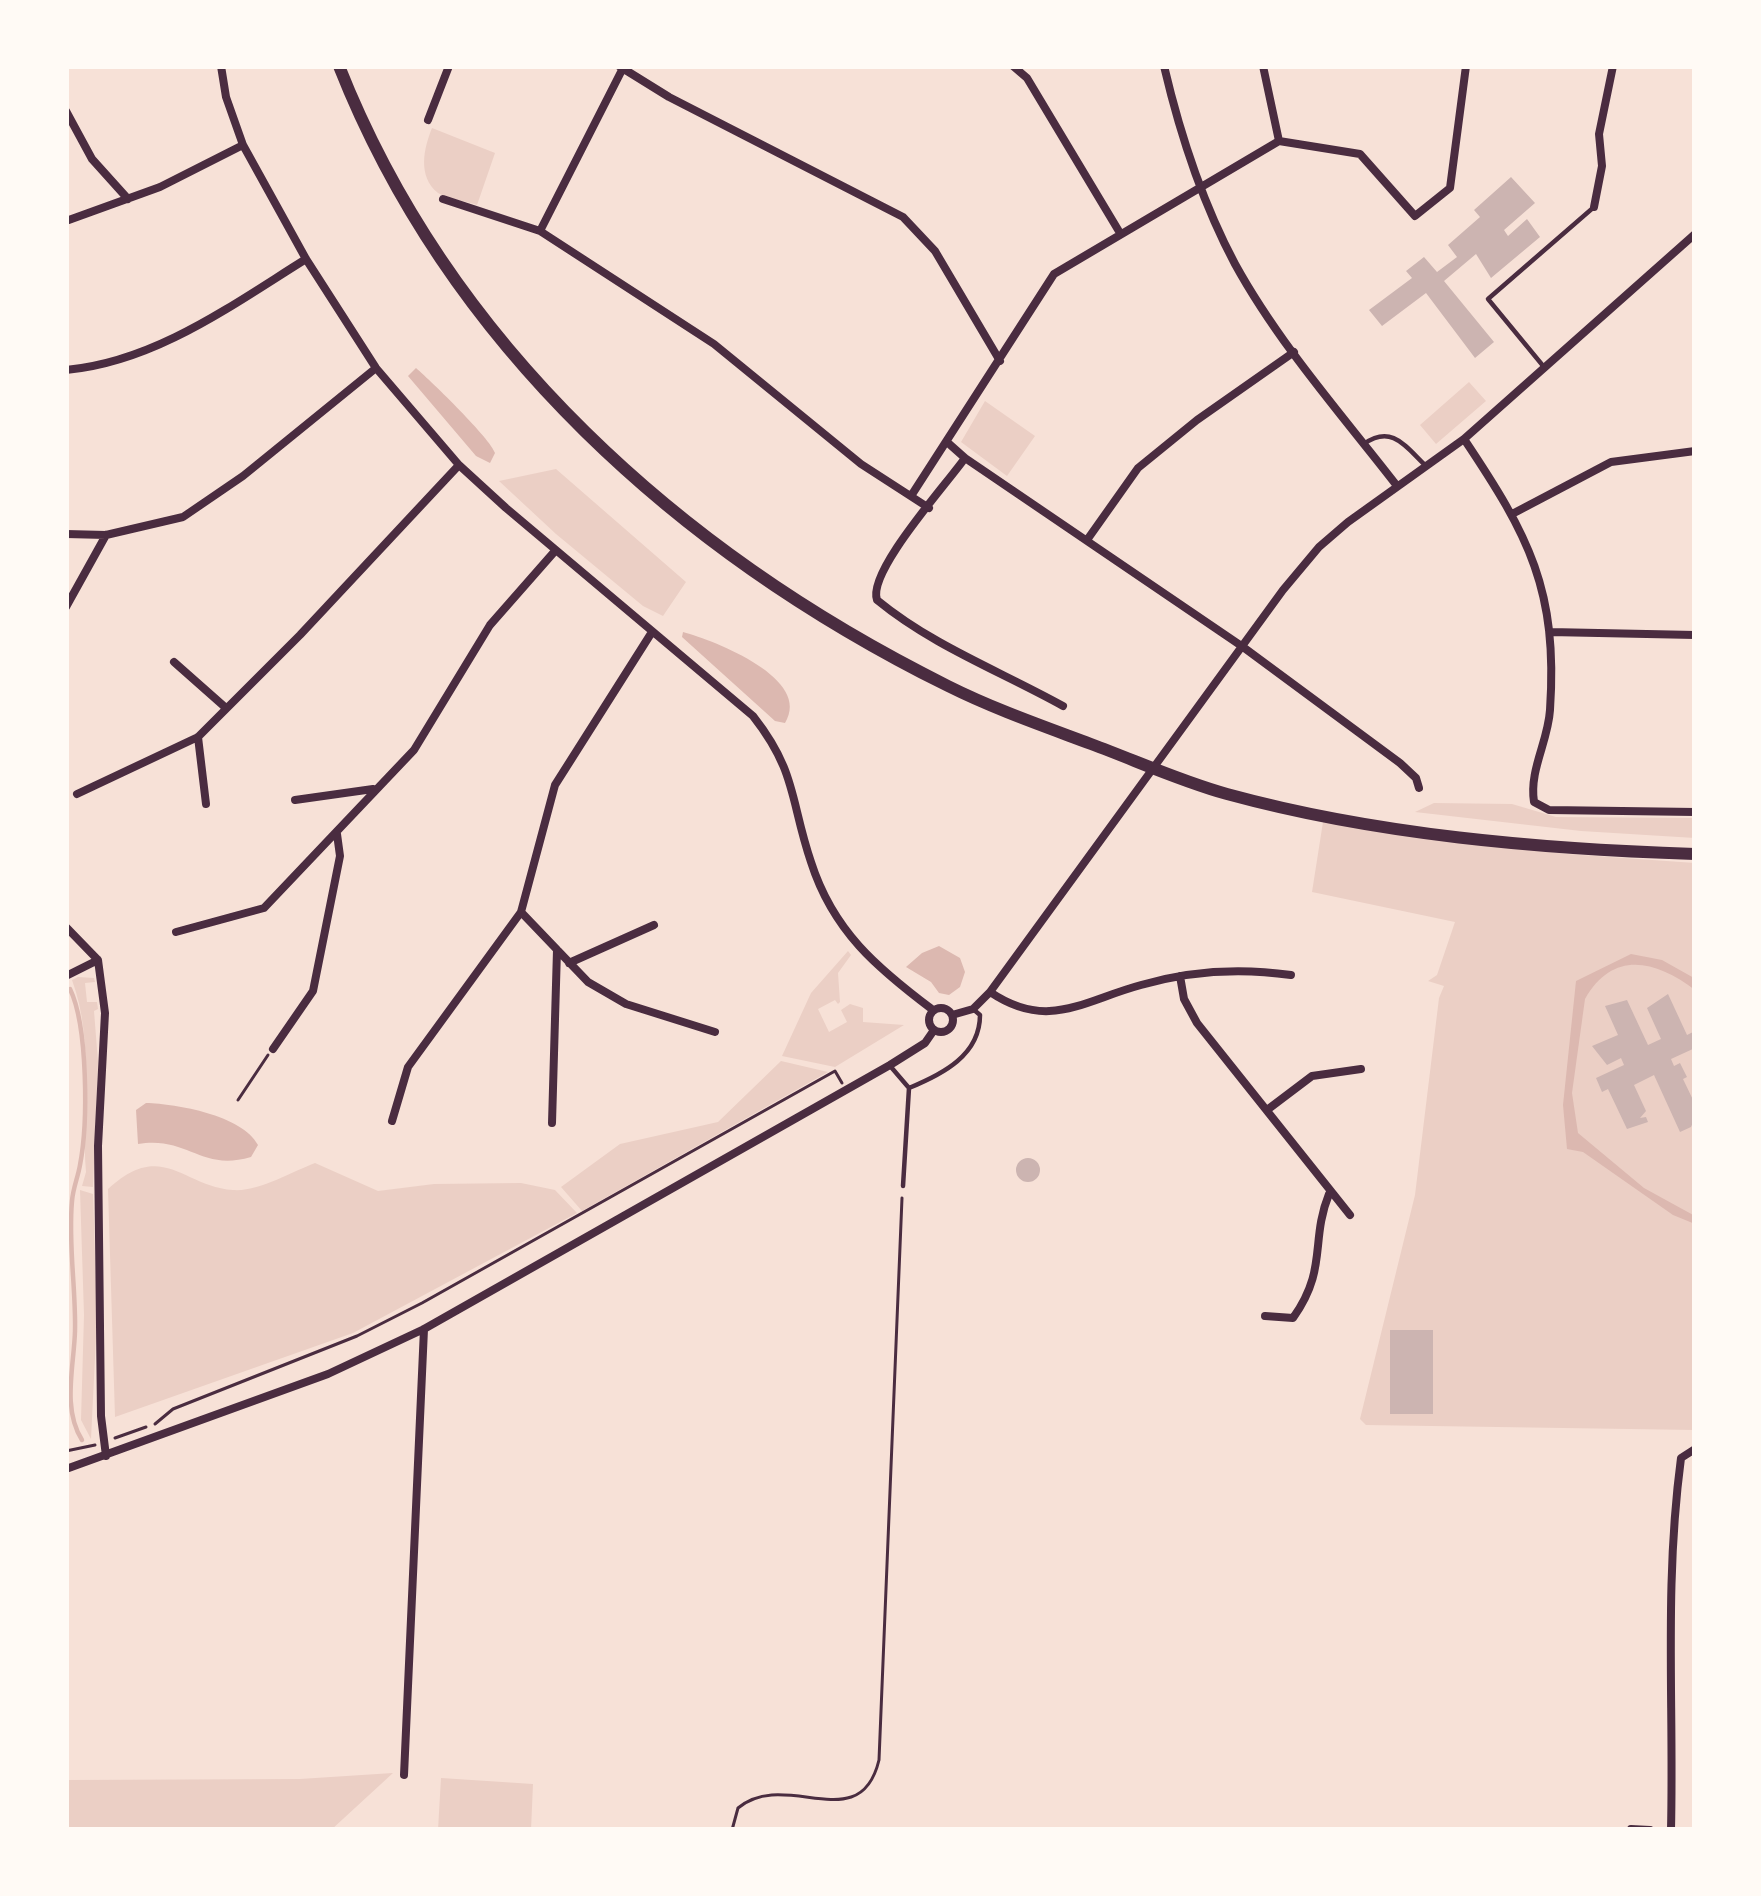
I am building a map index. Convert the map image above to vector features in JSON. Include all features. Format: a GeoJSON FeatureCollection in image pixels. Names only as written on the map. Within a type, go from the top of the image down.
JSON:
{"type":"FeatureCollection","features":[{"type":"Feature","properties":{"kind":"main road"},"geometry":{"type":"LineString","coordinates":[[339,66],[386,169],[458,286],[549,397],[623,470],[717,545],[865,642],[980,701],[1231,795],[1350,820],[1529,842],[1695,854]]}},
{"type":"Feature","properties":{"kind":"street"},"geometry":{"type":"LineString","coordinates":[[221,66],[243,145],[306,259],[376,368],[459,465],[554,551],[739,702],[764,730],[790,777],[811,862],[835,914],[866,957],[933,1010],[944,1008],[952,1015]]}},
{"type":"Feature","properties":{"kind":"street"},"geometry":{"type":"LineString","coordinates":[[428,120],[449,66]]}},
{"type":"Feature","properties":{"kind":"street"},"geometry":{"type":"LineString","coordinates":[[1013,66],[1027,78],[1120,232]]}},
{"type":"Feature","properties":{"kind":"street"},"geometry":{"type":"LineString","coordinates":[[1163,66],[1200,188],[1236,266],[1294,352],[1397,486]]}},
{"type":"Feature","properties":{"kind":"street"},"geometry":{"type":"LineString","coordinates":[[1264,66],[1279,141]]}},
{"type":"Feature","properties":{"kind":"street"},"geometry":{"type":"LineString","coordinates":[[911,496],[1054,274],[1279,141],[1360,154],[1415,215],[1450,188],[1466,66]]}},
{"type":"Feature","properties":{"kind":"street"},"geometry":{"type":"LineString","coordinates":[[1594,207],[1602,166],[1599,134],[1613,66]]}},
{"type":"Feature","properties":{"kind":"street"},"geometry":{"type":"LineString","coordinates":[[540,231],[622,67],[903,217],[935,251],[1000,361]]}},
{"type":"Feature","properties":{"kind":"street"},"geometry":{"type":"LineString","coordinates":[[66,111],[92,159],[128,199]]}},
{"type":"Feature","properties":{"kind":"street"},"geometry":{"type":"LineString","coordinates":[[66,221],[128,199],[243,145]]}},
{"type":"Feature","properties":{"kind":"street"},"geometry":{"type":"LineString","coordinates":[[443,199],[540,231],[714,344],[861,464],[929,508]]}},
{"type":"Feature","properties":{"kind":"street"},"geometry":{"type":"LineString","coordinates":[[952,1015],[973,1009],[990,992],[1319,547],[1464,439],[1695,234]]}},
{"type":"Feature","properties":{"kind":"street"},"geometry":{"type":"LineString","coordinates":[[66,370],[101,364],[188,332],[306,259]]}},
{"type":"Feature","properties":{"kind":"street"},"geometry":{"type":"LineString","coordinates":[[1087,540],[1138,468],[1294,352]]}},
{"type":"Feature","properties":{"kind":"street"},"geometry":{"type":"LineString","coordinates":[[66,534],[106,535],[182,518],[376,368]]}},
{"type":"Feature","properties":{"kind":"street"},"geometry":{"type":"LineString","coordinates":[[1464,439],[1514,513],[1543,586],[1550,632],[1550,716],[1532,787],[1534,802],[1549,810],[1695,812]]}},
{"type":"Feature","properties":{"kind":"street"},"geometry":{"type":"LineString","coordinates":[[947,442],[1243,647],[1400,763],[1416,778],[1419,788]]}},
{"type":"Feature","properties":{"kind":"street"},"geometry":{"type":"LineString","coordinates":[[1514,513],[1611,462],[1695,452]]}},
{"type":"Feature","properties":{"kind":"street"},"geometry":{"type":"LineString","coordinates":[[965,458],[917,519],[878,578],[874,593],[877,600],[950,650],[1005,673],[1063,706]]}},
{"type":"Feature","properties":{"kind":"street"},"geometry":{"type":"LineString","coordinates":[[77,794],[198,737],[459,465]]}},
{"type":"Feature","properties":{"kind":"street"},"geometry":{"type":"LineString","coordinates":[[66,607],[106,535]]}},
{"type":"Feature","properties":{"kind":"street"},"geometry":{"type":"LineString","coordinates":[[176,932],[264,908],[414,750],[490,625],[554,551]]}},
{"type":"Feature","properties":{"kind":"street"},"geometry":{"type":"LineString","coordinates":[[392,1121],[408,1067],[521,912],[555,785],[652,632]]}},
{"type":"Feature","properties":{"kind":"street"},"geometry":{"type":"LineString","coordinates":[[1550,632],[1695,635]]}},
{"type":"Feature","properties":{"kind":"street"},"geometry":{"type":"LineString","coordinates":[[174,662],[226,708]]}},
{"type":"Feature","properties":{"kind":"street"},"geometry":{"type":"LineString","coordinates":[[198,737],[206,804]]}},
{"type":"Feature","properties":{"kind":"street"},"geometry":{"type":"LineString","coordinates":[[295,800],[374,789]]}},
{"type":"Feature","properties":{"kind":"street"},"geometry":{"type":"LineString","coordinates":[[273,1048],[313,991],[340,856],[337,833]]}},
{"type":"Feature","properties":{"kind":"street"},"geometry":{"type":"LineString","coordinates":[[521,912],[588,982],[626,1004],[715,1032]]}},
{"type":"Feature","properties":{"kind":"street"},"geometry":{"type":"LineString","coordinates":[[569,962],[654,925]]}},
{"type":"Feature","properties":{"kind":"street"},"geometry":{"type":"LineString","coordinates":[[66,927],[98,960],[105,1013],[98,1145],[106,1456]]}},
{"type":"Feature","properties":{"kind":"street"},"geometry":{"type":"LineString","coordinates":[[552,1123],[557,950]]}},
{"type":"Feature","properties":{"kind":"street"},"geometry":{"type":"LineString","coordinates":[[66,976],[98,960]]}},
{"type":"Feature","properties":{"kind":"street"},"geometry":{"type":"LineString","coordinates":[[990,992],[1018,1010],[1049,1013],[1180,976],[1291,975]]}},
{"type":"Feature","properties":{"kind":"street"},"geometry":{"type":"LineString","coordinates":[[1180,976],[1184,999],[1197,1024],[1350,1215]]}},
{"type":"Feature","properties":{"kind":"street"},"geometry":{"type":"LineString","coordinates":[[933,1010],[928,1021],[934,1030]]}},
{"type":"Feature","properties":{"kind":"street"},"geometry":{"type":"LineString","coordinates":[[934,1030],[949,1029],[952,1015]]}},
{"type":"Feature","properties":{"kind":"street"},"geometry":{"type":"LineString","coordinates":[[66,1469],[328,1374],[424,1329],[890,1065],[925,1043],[934,1030]]}},
{"type":"Feature","properties":{"kind":"street"},"geometry":{"type":"LineString","coordinates":[[1267,1110],[1312,1076],[1361,1070]]}},
{"type":"Feature","properties":{"kind":"street"},"geometry":{"type":"LineString","coordinates":[[1265,1316],[1293,1318],[1304,1303],[1316,1280],[1329,1194]]}},
{"type":"Feature","properties":{"kind":"street"},"geometry":{"type":"LineString","coordinates":[[404,1774],[424,1329]]}},
{"type":"Feature","properties":{"kind":"street"},"geometry":{"type":"LineString","coordinates":[[1671,1830],[1668,1630],[1672,1550],[1681,1458],[1695,1449]]}},
{"type":"Feature","properties":{"kind":"street"},"geometry":{"type":"LineString","coordinates":[[1631,1829],[1650,1830]]}},
{"type":"Feature","properties":{"kind":"lane"},"geometry":{"type":"LineString","coordinates":[[1545,368],[1488,299],[1594,207]]}},
{"type":"Feature","properties":{"kind":"lane"},"geometry":{"type":"LineString","coordinates":[[1364,443],[1380,434],[1393,435],[1426,466]]}},
{"type":"Feature","properties":{"kind":"lane"},"geometry":{"type":"LineString","coordinates":[[910,1088],[935,1078],[967,1053],[980,1028],[980,1015],[973,1009]]}},
{"type":"Feature","properties":{"kind":"lane"},"geometry":{"type":"LineString","coordinates":[[890,1065],[910,1088],[903,1186]]}},
{"type":"Feature","properties":{"kind":"path"},"geometry":{"type":"LineString","coordinates":[[238,1100],[273,1048]]}},
{"type":"Feature","properties":{"kind":"path"},"geometry":{"type":"LineString","coordinates":[[66,1451],[158,1423],[172,1409],[406,1312],[835,1071]]}},
{"type":"Feature","properties":{"kind":"path"},"geometry":{"type":"LineString","coordinates":[[732,1830],[738,1808],[763,1793],[850,1798],[864,1792],[874,1779],[879,1760],[903,1186]]}},
{"type":"Feature","properties":{"kind":"shaded area"},"geometry":{"type":"Polygon","coordinates":[[[432,128],[495,153],[477,205],[442,195],[431,186],[424,162],[432,128]]]}},
{"type":"Feature","properties":{"kind":"shaded area"},"geometry":{"type":"Polygon","coordinates":[[[416,368],[491,446],[495,453],[490,463],[476,456],[408,376],[416,368]]]}},
{"type":"Feature","properties":{"kind":"shaded area"},"geometry":{"type":"Polygon","coordinates":[[[1469,382],[1486,401],[1436,444],[1420,425],[1469,382]]]}},
{"type":"Feature","properties":{"kind":"shaded area"},"geometry":{"type":"Polygon","coordinates":[[[985,401],[1035,436],[1007,476],[961,442],[985,401]]]}},
{"type":"Feature","properties":{"kind":"shaded area"},"geometry":{"type":"Polygon","coordinates":[[[556,469],[686,582],[663,616],[643,606],[499,481],[556,469]]]}},
{"type":"Feature","properties":{"kind":"shaded area"},"geometry":{"type":"Polygon","coordinates":[[[683,632],[737,653],[774,677],[786,691],[790,707],[785,723],[775,721],[682,637],[683,632]]]}},
{"type":"Feature","properties":{"kind":"shaded area"},"geometry":{"type":"Polygon","coordinates":[[[1434,803],[1512,804],[1556,817],[1695,818],[1695,838],[1415,812],[1434,803]]]}},
{"type":"Feature","properties":{"kind":"shaded area"},"geometry":{"type":"Polygon","coordinates":[[[1323,822],[1567,854],[1695,863],[1695,1430],[1366,1425],[1360,1419],[1415,1195],[1444,986],[1428,981],[1437,975],[1455,922],[1312,892],[1323,822]]]}},
{"type":"Feature","properties":{"kind":"shaded area"},"geometry":{"type":"Polygon","coordinates":[[[939,946],[960,958],[965,972],[960,987],[949,995],[939,993],[931,982],[906,967],[939,946]]]}},
{"type":"Feature","properties":{"kind":"shaded area"},"geometry":{"type":"Polygon","coordinates":[[[848,951],[851,955],[838,973],[840,1002],[818,1009],[829,1032],[847,1022],[841,1010],[850,1004],[863,1008],[863,1022],[904,1025],[835,1067],[782,1056],[811,993],[848,951]]]}},
{"type":"Feature","properties":{"kind":"shaded area"},"geometry":{"type":"Polygon","coordinates":[[[1631,954],[1662,960],[1694,978],[1695,990],[1665,972],[1636,965],[1608,973],[1596,983],[1585,999],[1572,1093],[1578,1133],[1644,1188],[1695,1216],[1695,1224],[1673,1215],[1583,1152],[1567,1149],[1563,1105],[1576,981],[1631,954]]]}},
{"type":"Feature","properties":{"kind":"shaded area"},"geometry":{"type":"Polygon","coordinates":[[[94,978],[95,982],[85,983],[87,1002],[97,1002],[98,1009],[94,1011],[98,1062],[93,1187],[82,1186],[86,1172],[85,1051],[72,980],[94,978]]]}},
{"type":"Feature","properties":{"kind":"shaded area"},"geometry":{"type":"Polygon","coordinates":[[[781,1061],[828,1072],[582,1211],[561,1187],[620,1144],[718,1122],[781,1061]]]}},
{"type":"Feature","properties":{"kind":"shaded area"},"geometry":{"type":"Polygon","coordinates":[[[146,1103],[224,1119],[258,1145],[251,1157],[219,1160],[170,1145],[138,1144],[136,1110],[146,1103]]]}},
{"type":"Feature","properties":{"kind":"shaded area"},"geometry":{"type":"Polygon","coordinates":[[[315,1163],[378,1191],[434,1184],[521,1183],[555,1190],[577,1213],[353,1333],[115,1417],[108,1189],[127,1175],[158,1166],[215,1187],[243,1190],[315,1163]]]}},
{"type":"Feature","properties":{"kind":"shaded area"},"geometry":{"type":"Polygon","coordinates":[[[80,1190],[93,1194],[97,1317],[91,1439],[81,1420],[80,1190]]]}},
{"type":"Feature","properties":{"kind":"shaded area"},"geometry":{"type":"Polygon","coordinates":[[[393,1773],[331,1830],[66,1830],[66,1780],[300,1779],[393,1773]]]}},
{"type":"Feature","properties":{"kind":"shaded area"},"geometry":{"type":"Polygon","coordinates":[[[441,1778],[533,1784],[531,1830],[438,1830],[441,1778]]]}},
{"type":"Feature","properties":{"kind":"building"},"geometry":{"type":"Polygon","coordinates":[[[1511,177],[1535,203],[1504,230],[1508,236],[1527,219],[1540,237],[1491,278],[1476,254],[1444,281],[1494,342],[1475,358],[1426,293],[1382,326],[1369,310],[1412,278],[1406,271],[1424,257],[1437,272],[1457,257],[1448,245],[1480,217],[1474,210],[1511,177]]]}},
{"type":"Feature","properties":{"kind":"building"},"geometry":{"type":"Polygon","coordinates":[[[1668,994],[1687,1035],[1693,1032],[1695,1036],[1695,1048],[1671,1059],[1674,1066],[1680,1063],[1687,1077],[1683,1079],[1695,1104],[1695,1118],[1691,1127],[1680,1132],[1654,1075],[1634,1085],[1646,1111],[1640,1118],[1648,1122],[1627,1129],[1608,1089],[1602,1092],[1596,1078],[1624,1065],[1621,1058],[1607,1065],[1592,1046],[1618,1035],[1605,1006],[1627,1000],[1648,1045],[1661,1039],[1647,1008],[1668,994]]]}},
{"type":"Feature","properties":{"kind":"building"},"geometry":{"type":"Polygon","coordinates":[[[1028,1158],[1040,1170],[1028,1182],[1016,1170],[1028,1158]]]}},
{"type":"Feature","properties":{"kind":"building"},"geometry":{"type":"Polygon","coordinates":[[[1390,1330],[1433,1330],[1433,1414],[1390,1414],[1390,1330]]]}},
{"type":"Feature","properties":{"kind":"waterway"},"geometry":{"type":"LineString","coordinates":[[70,989],[85,1076],[83,1147],[71,1217],[75,1331],[71,1401],[82,1440]]}}]}
